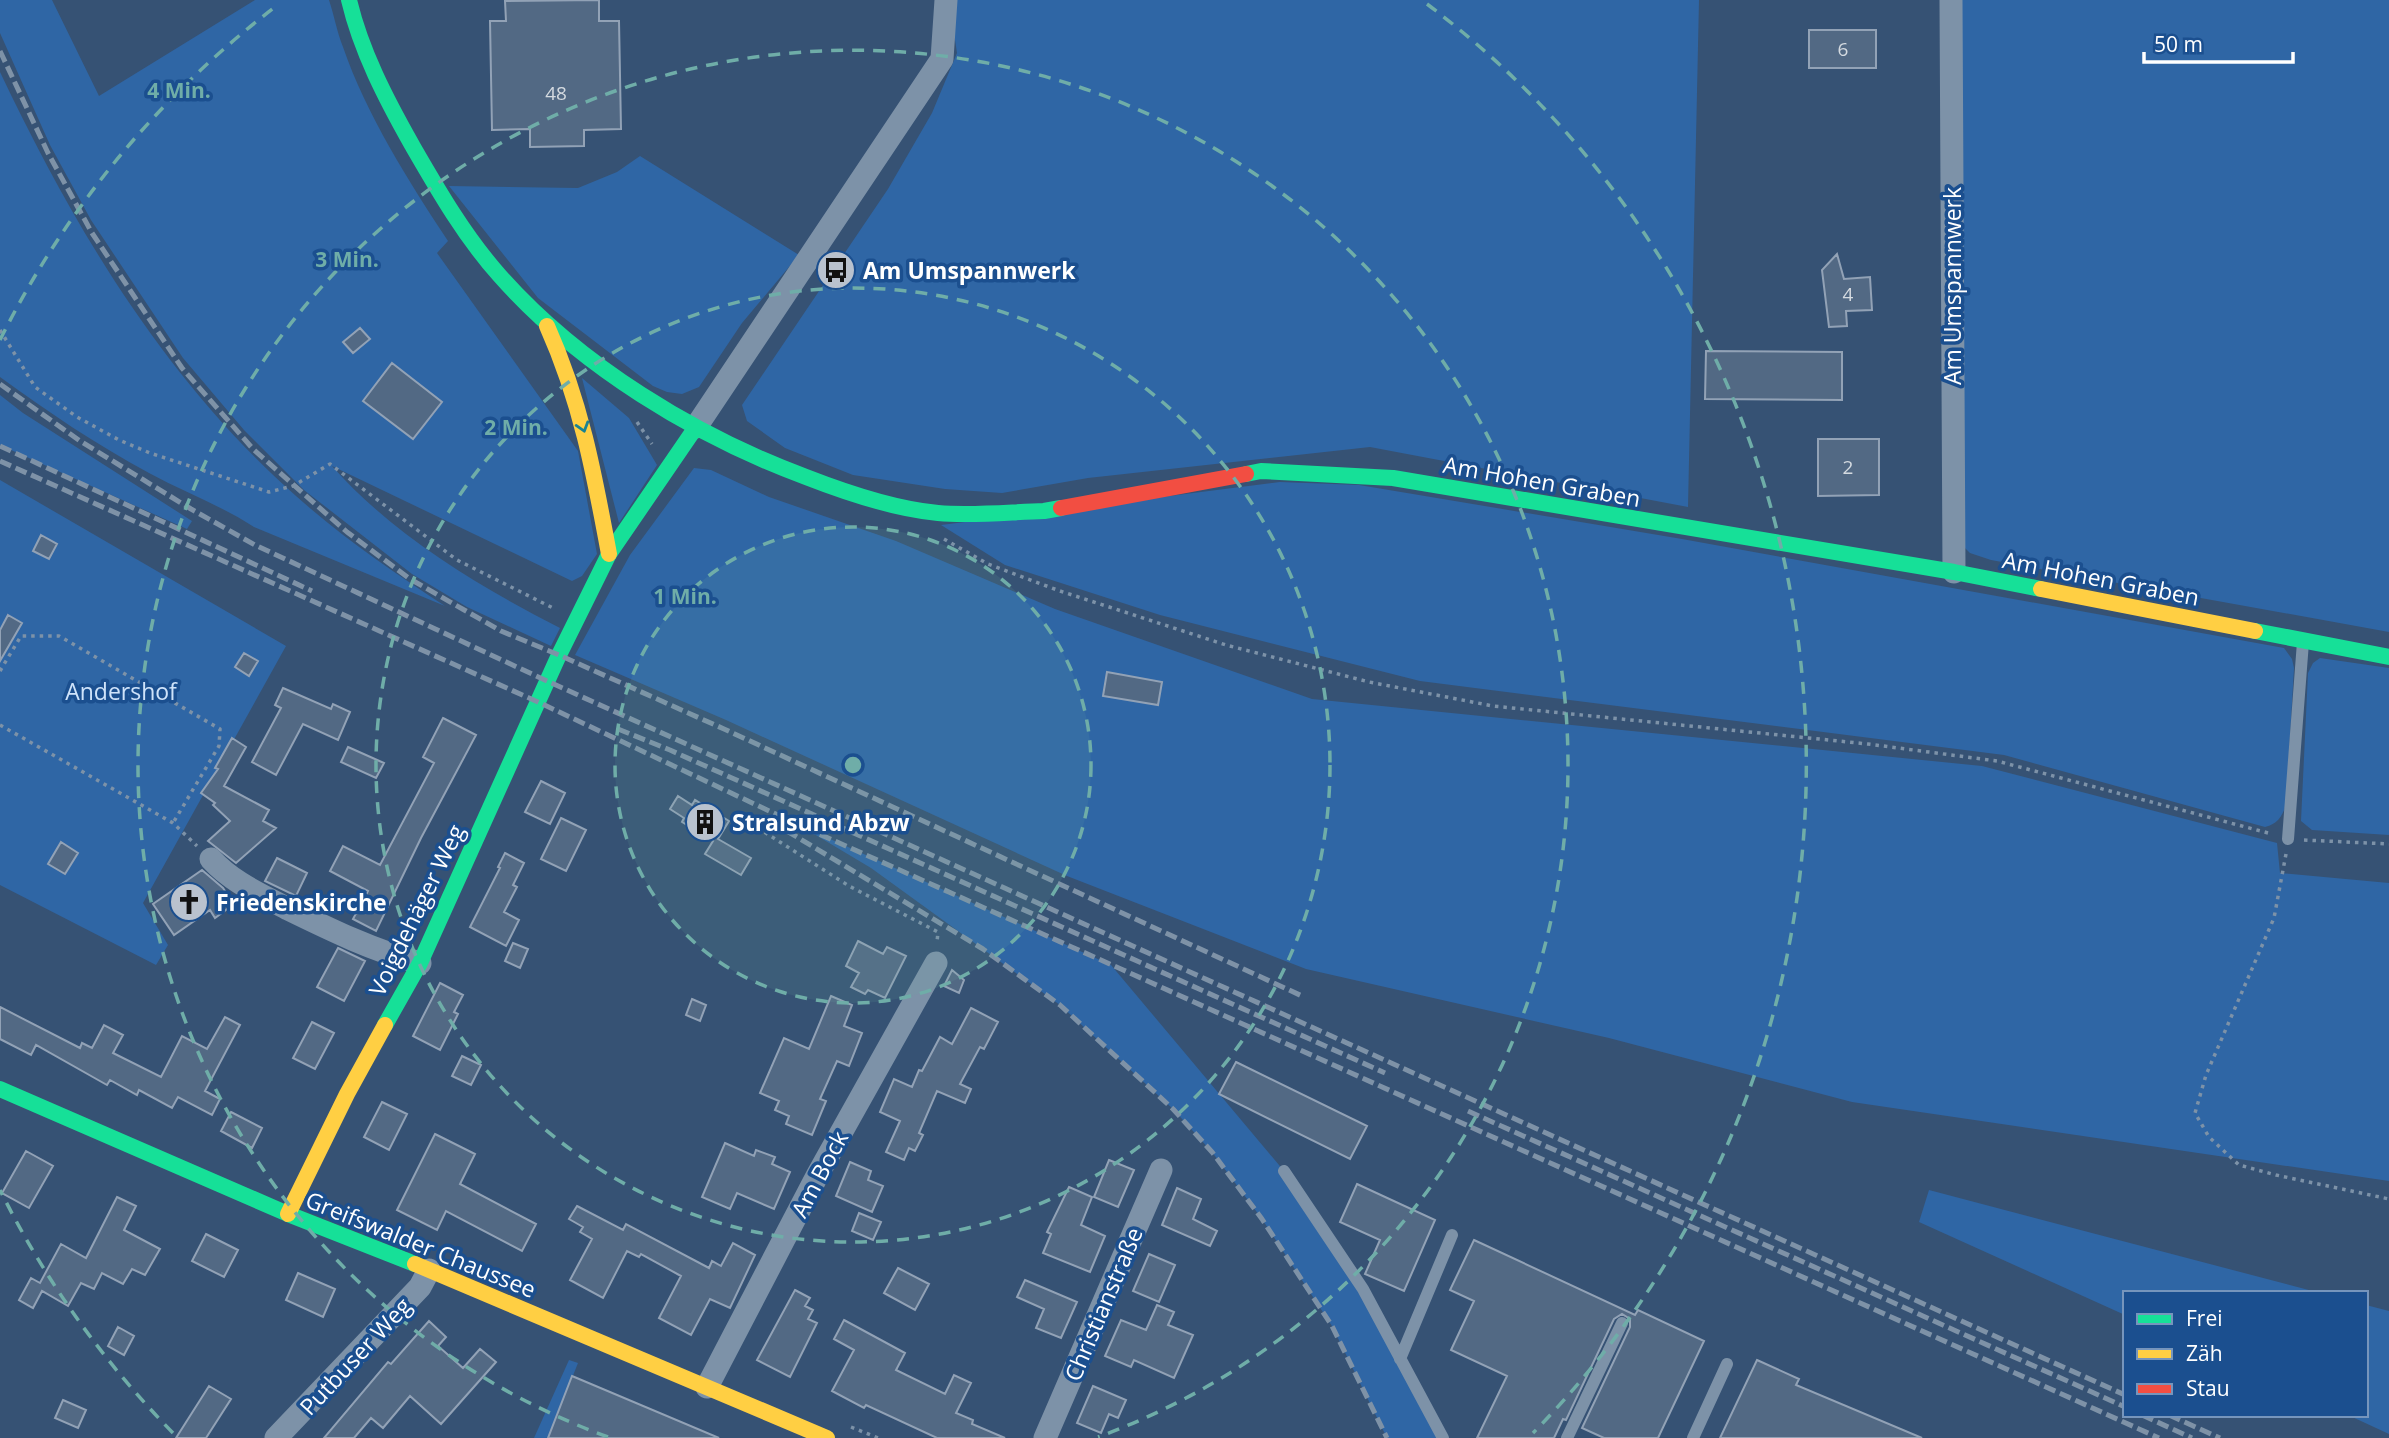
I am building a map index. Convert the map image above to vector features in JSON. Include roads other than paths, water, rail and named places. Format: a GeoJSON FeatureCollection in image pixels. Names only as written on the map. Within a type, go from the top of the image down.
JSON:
{"type":"FeatureCollection","features":[{"type":"Feature","properties":{"kind":"street"},"geometry":{"type":"LineString","coordinates":[[349,0],[355,25],[389,104],[440,194],[499,275],[544,321],[620,381],[696,427],[942,58],[946,0]]}},
{"type":"Feature","properties":{"kind":"street","name":"Am Umspannwerk"},"geometry":{"type":"LineString","coordinates":[[1951,0],[1954,572]]}},
{"type":"Feature","properties":{"kind":"street"},"geometry":{"type":"LineString","coordinates":[[544,321],[563,362],[590,447],[609,554]]}},
{"type":"Feature","properties":{"kind":"street","name":"Voigdehäger Weg"},"geometry":{"type":"LineString","coordinates":[[288,1214],[346,1094],[420,963],[576,620],[609,554],[696,427]]}},
{"type":"Feature","properties":{"kind":"street","name":"Am Hohen Graben"},"geometry":{"type":"LineString","coordinates":[[696,427],[775,466],[859,498],[938,513],[1044,511],[1261,471],[1393,478],[1954,572],[2389,657]]}},
{"type":"Feature","properties":{"kind":"street"},"geometry":{"type":"LineString","coordinates":[[211,859],[224,873],[240,884],[326,928],[392,956],[420,963]]}},
{"type":"Feature","properties":{"kind":"street","name":"Am Bock"},"geometry":{"type":"LineString","coordinates":[[707,1387],[818,1174],[936,963]]}},
{"type":"Feature","properties":{"kind":"street","name":"Greifswalder Chaussee"},"geometry":{"type":"LineString","coordinates":[[0,1089],[288,1214],[429,1270],[827,1438]]}},
{"type":"Feature","properties":{"kind":"street","name":"Christianstraße"},"geometry":{"type":"LineString","coordinates":[[1045,1438],[1161,1170]]}},
{"type":"Feature","properties":{"kind":"street","name":"Putbuser Weg"},"geometry":{"type":"LineString","coordinates":[[276,1438],[420,1287],[429,1270]]}},
{"type":"Feature","properties":{"kind":"lane"},"geometry":{"type":"LineString","coordinates":[[2288,839],[2304,642]]}},
{"type":"Feature","properties":{"kind":"lane"},"geometry":{"type":"LineString","coordinates":[[1284,1171],[1363,1289],[1443,1438]]}},
{"type":"Feature","properties":{"kind":"lane"},"geometry":{"type":"LineString","coordinates":[[1400,1359],[1452,1235]]}},
{"type":"Feature","properties":{"kind":"lane"},"geometry":{"type":"LineString","coordinates":[[1570,1437],[1622,1324]]}},
{"type":"Feature","properties":{"kind":"lane"},"geometry":{"type":"LineString","coordinates":[[1693,1438],[1727,1364]]}},
{"type":"Feature","properties":{"kind":"railway"},"geometry":{"type":"LineString","coordinates":[[0,51],[48,153],[92,233],[182,368],[253,449],[347,532],[410,579],[501,631],[724,729],[1302,996]]}},
{"type":"Feature","properties":{"kind":"railway"},"geometry":{"type":"LineString","coordinates":[[0,384],[80,441],[255,545],[547,681],[2123,1394]]}},
{"type":"Feature","properties":{"kind":"railway"},"geometry":{"type":"LineString","coordinates":[[0,446],[312,591]]}},
{"type":"Feature","properties":{"kind":"railway"},"geometry":{"type":"LineString","coordinates":[[0,461],[538,702],[799,825],[2159,1438]]}},
{"type":"Feature","properties":{"kind":"railway"},"geometry":{"type":"LineString","coordinates":[[618,729],[670,750],[1385,1073]]}},
{"type":"Feature","properties":{"kind":"railway"},"geometry":{"type":"LineString","coordinates":[[772,822],[983,949],[1060,1005],[1173,1109],[1212,1152],[1262,1219],[1332,1326],[1387,1438]]}},
{"type":"Feature","properties":{"kind":"railway"},"geometry":{"type":"LineString","coordinates":[[1468,1111],[2123,1406]]}},
{"type":"Feature","properties":{"kind":"railway"},"geometry":{"type":"LineString","coordinates":[[2146,1417],[2192,1438]]}},
{"type":"Feature","properties":{"kind":"railway"},"geometry":{"type":"LineString","coordinates":[[2173,1417],[2220,1438]]}},
{"type":"Feature","properties":{"kind":"place","name":"Am Umspannwerk"},"geometry":{"type":"Point","coordinates":[836,270]}},
{"type":"Feature","properties":{"kind":"place","name":"Stralsund Abzw"},"geometry":{"type":"Point","coordinates":[705,822]}},
{"type":"Feature","properties":{"kind":"place","name":"Friedenskirche"},"geometry":{"type":"Point","coordinates":[189,902]}},
{"type":"Feature","properties":{"kind":"park label","name":"Andershof"},"geometry":{"type":"Point","coordinates":[121,691]}}]}
